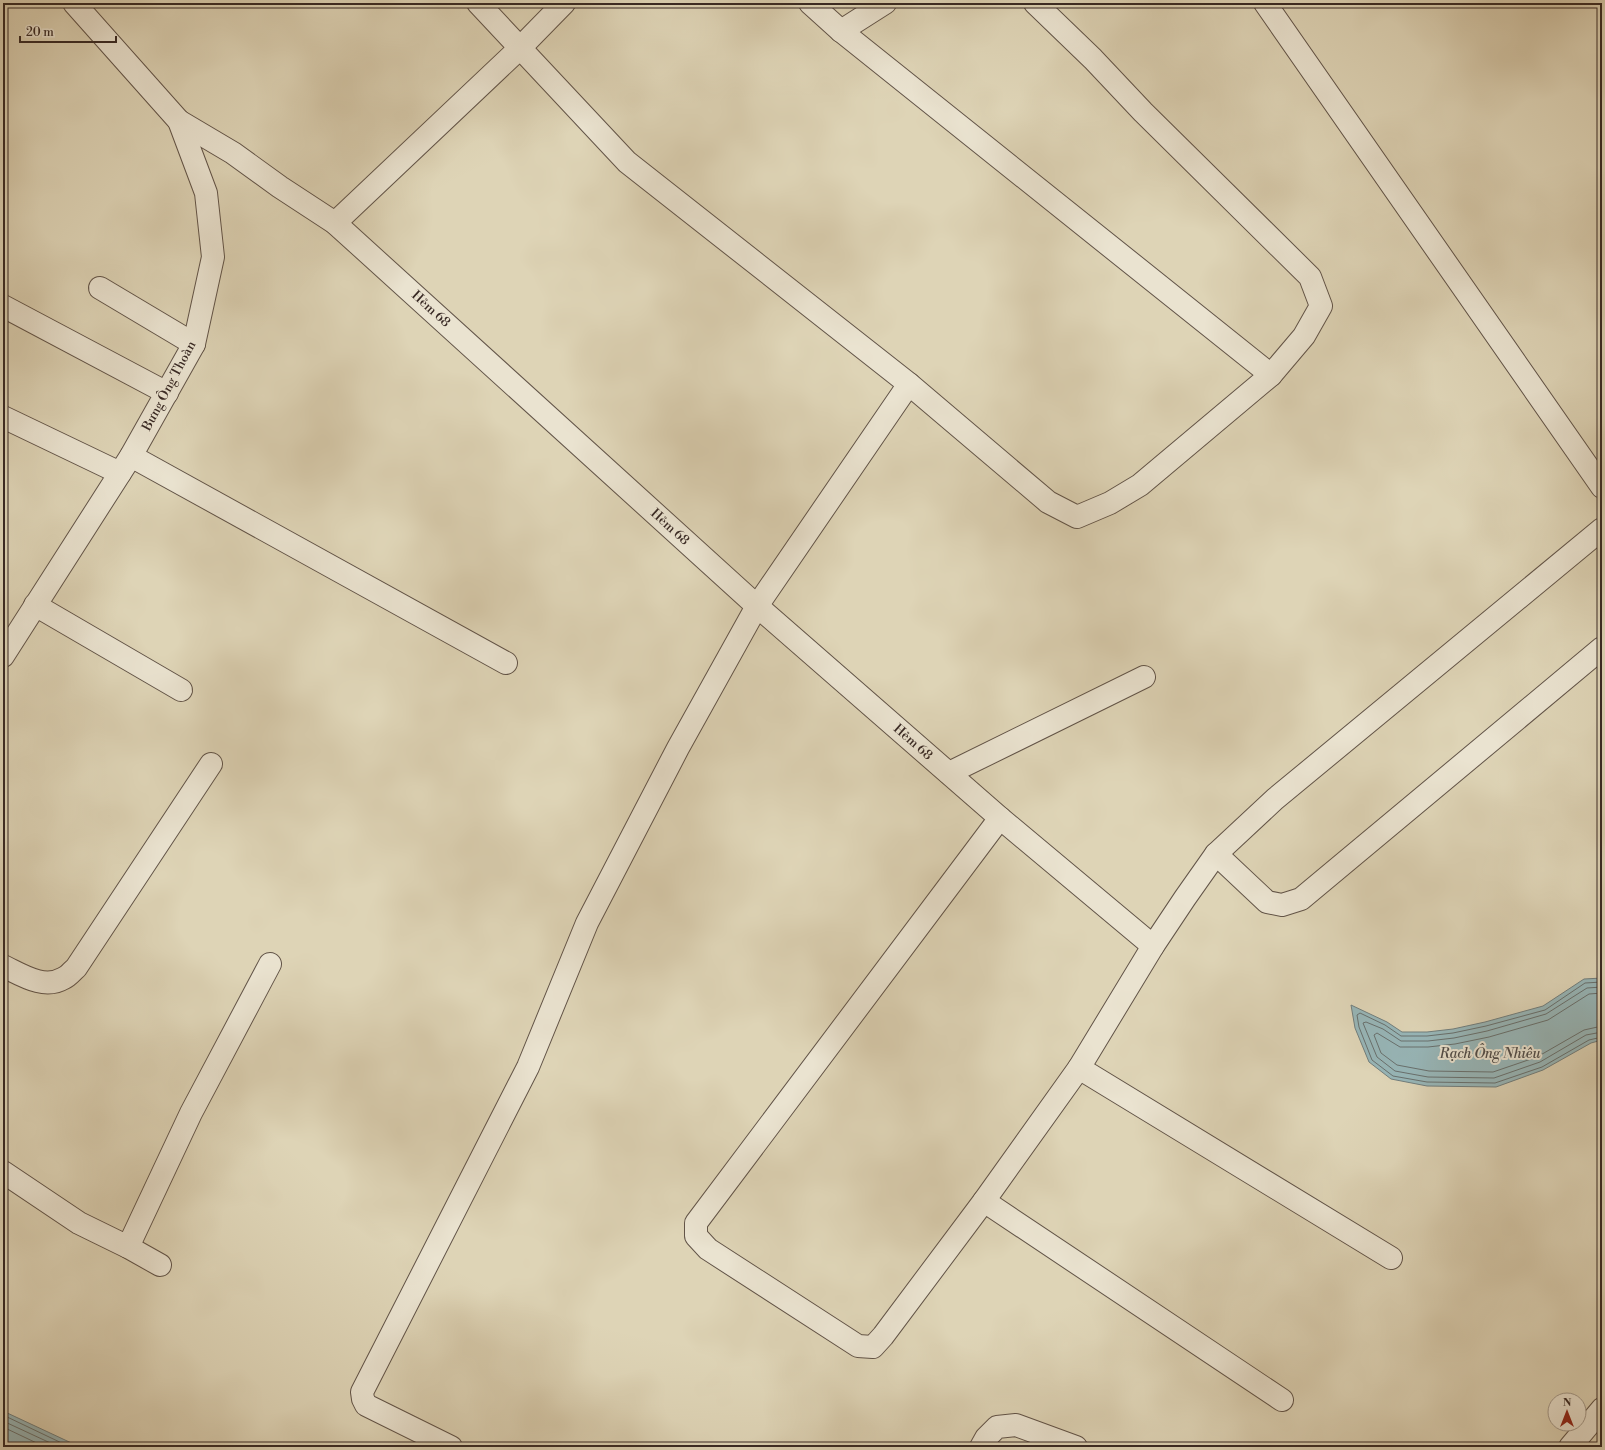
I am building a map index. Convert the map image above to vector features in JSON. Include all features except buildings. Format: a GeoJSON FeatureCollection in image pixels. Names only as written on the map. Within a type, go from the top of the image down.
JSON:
{"type":"FeatureCollection","features":[{"type":"Feature","properties":{"kind":"street","name":"Bưng Ông Thoàn"},"geometry":{"type":"LineString","coordinates":[[3,656],[125,465],[194,344],[213,257],[206,193],[179,121],[74,3]]}},
{"type":"Feature","properties":{"kind":"street"},"geometry":{"type":"LineString","coordinates":[[478,3],[627,162],[909,384],[1048,502],[1077,517],[1110,504],[1140,485],[1271,375],[1304,336],[1321,306],[1310,277],[1035,3]]}},
{"type":"Feature","properties":{"kind":"street"},"geometry":{"type":"LineString","coordinates":[[335,223],[520,48],[564,3]]}},
{"type":"Feature","properties":{"kind":"street"},"geometry":{"type":"LineString","coordinates":[[810,3],[841,31],[1271,375]]}},
{"type":"Feature","properties":{"kind":"street"},"geometry":{"type":"LineString","coordinates":[[841,31],[885,3]]}},
{"type":"Feature","properties":{"kind":"street"},"geometry":{"type":"LineString","coordinates":[[1265,3],[1602,487]]}},
{"type":"Feature","properties":{"kind":"street","name":"Hẻm 68"},"geometry":{"type":"LineString","coordinates":[[179,121],[233,153],[280,187],[335,223],[758,606],[1000,818],[1153,946]]}},
{"type":"Feature","properties":{"kind":"street"},"geometry":{"type":"LineString","coordinates":[[100,288],[194,344]]}},
{"type":"Feature","properties":{"kind":"street"},"geometry":{"type":"LineString","coordinates":[[3,306],[166,393]]}},
{"type":"Feature","properties":{"kind":"street"},"geometry":{"type":"LineString","coordinates":[[451,1447],[366,1405],[362,1392],[528,1067],[587,923],[678,748],[758,606],[909,384]]}},
{"type":"Feature","properties":{"kind":"street"},"geometry":{"type":"LineString","coordinates":[[3,417],[125,465],[506,663]]}},
{"type":"Feature","properties":{"kind":"street"},"geometry":{"type":"LineString","coordinates":[[1000,818],[696,1223],[696,1236],[708,1249],[858,1346],[873,1347],[883,1336],[984,1201],[1079,1068],[1153,946],[1216,854],[1275,799],[1602,529]]}},
{"type":"Feature","properties":{"kind":"street"},"geometry":{"type":"LineString","coordinates":[[35,605],[181,690]]}},
{"type":"Feature","properties":{"kind":"street"},"geometry":{"type":"LineString","coordinates":[[1216,854],[1267,902],[1282,905],[1301,899],[1602,648]]}},
{"type":"Feature","properties":{"kind":"street"},"geometry":{"type":"LineString","coordinates":[[949,773],[1144,677]]}},
{"type":"Feature","properties":{"kind":"street"},"geometry":{"type":"LineString","coordinates":[[3,966],[32,980],[50,984],[65,978],[76,968],[211,764]]}},
{"type":"Feature","properties":{"kind":"street"},"geometry":{"type":"LineString","coordinates":[[128,1246],[191,1113],[270,964]]}},
{"type":"Feature","properties":{"kind":"street"},"geometry":{"type":"LineString","coordinates":[[1079,1068],[1391,1258]]}},
{"type":"Feature","properties":{"kind":"street"},"geometry":{"type":"LineString","coordinates":[[3,1172],[79,1223],[128,1246],[160,1264]]}},
{"type":"Feature","properties":{"kind":"street"},"geometry":{"type":"LineString","coordinates":[[984,1201],[1282,1400]]}},
{"type":"Feature","properties":{"kind":"street"},"geometry":{"type":"LineString","coordinates":[[1570,1447],[1602,1409]]}},
{"type":"Feature","properties":{"kind":"street"},"geometry":{"type":"LineString","coordinates":[[981,1447],[986,1438],[997,1427],[1016,1425],[1076,1447]]}},
{"type":"Feature","properties":{"kind":"water","name":"Rạch Ông Nhiêu"},"geometry":{"type":"Polygon","coordinates":[[[1602,978],[1602,1040],[1591,1043],[1543,1070],[1496,1087],[1427,1086],[1391,1079],[1369,1062],[1355,1028],[1351,1005],[1387,1022],[1402,1032],[1427,1032],[1453,1029],[1485,1022],[1543,1006],[1584,979],[1602,978]]]}},
{"type":"Feature","properties":{"kind":"water"},"geometry":{"type":"Polygon","coordinates":[[[3,1411],[80,1447],[3,1447],[3,1411]]]}}]}
